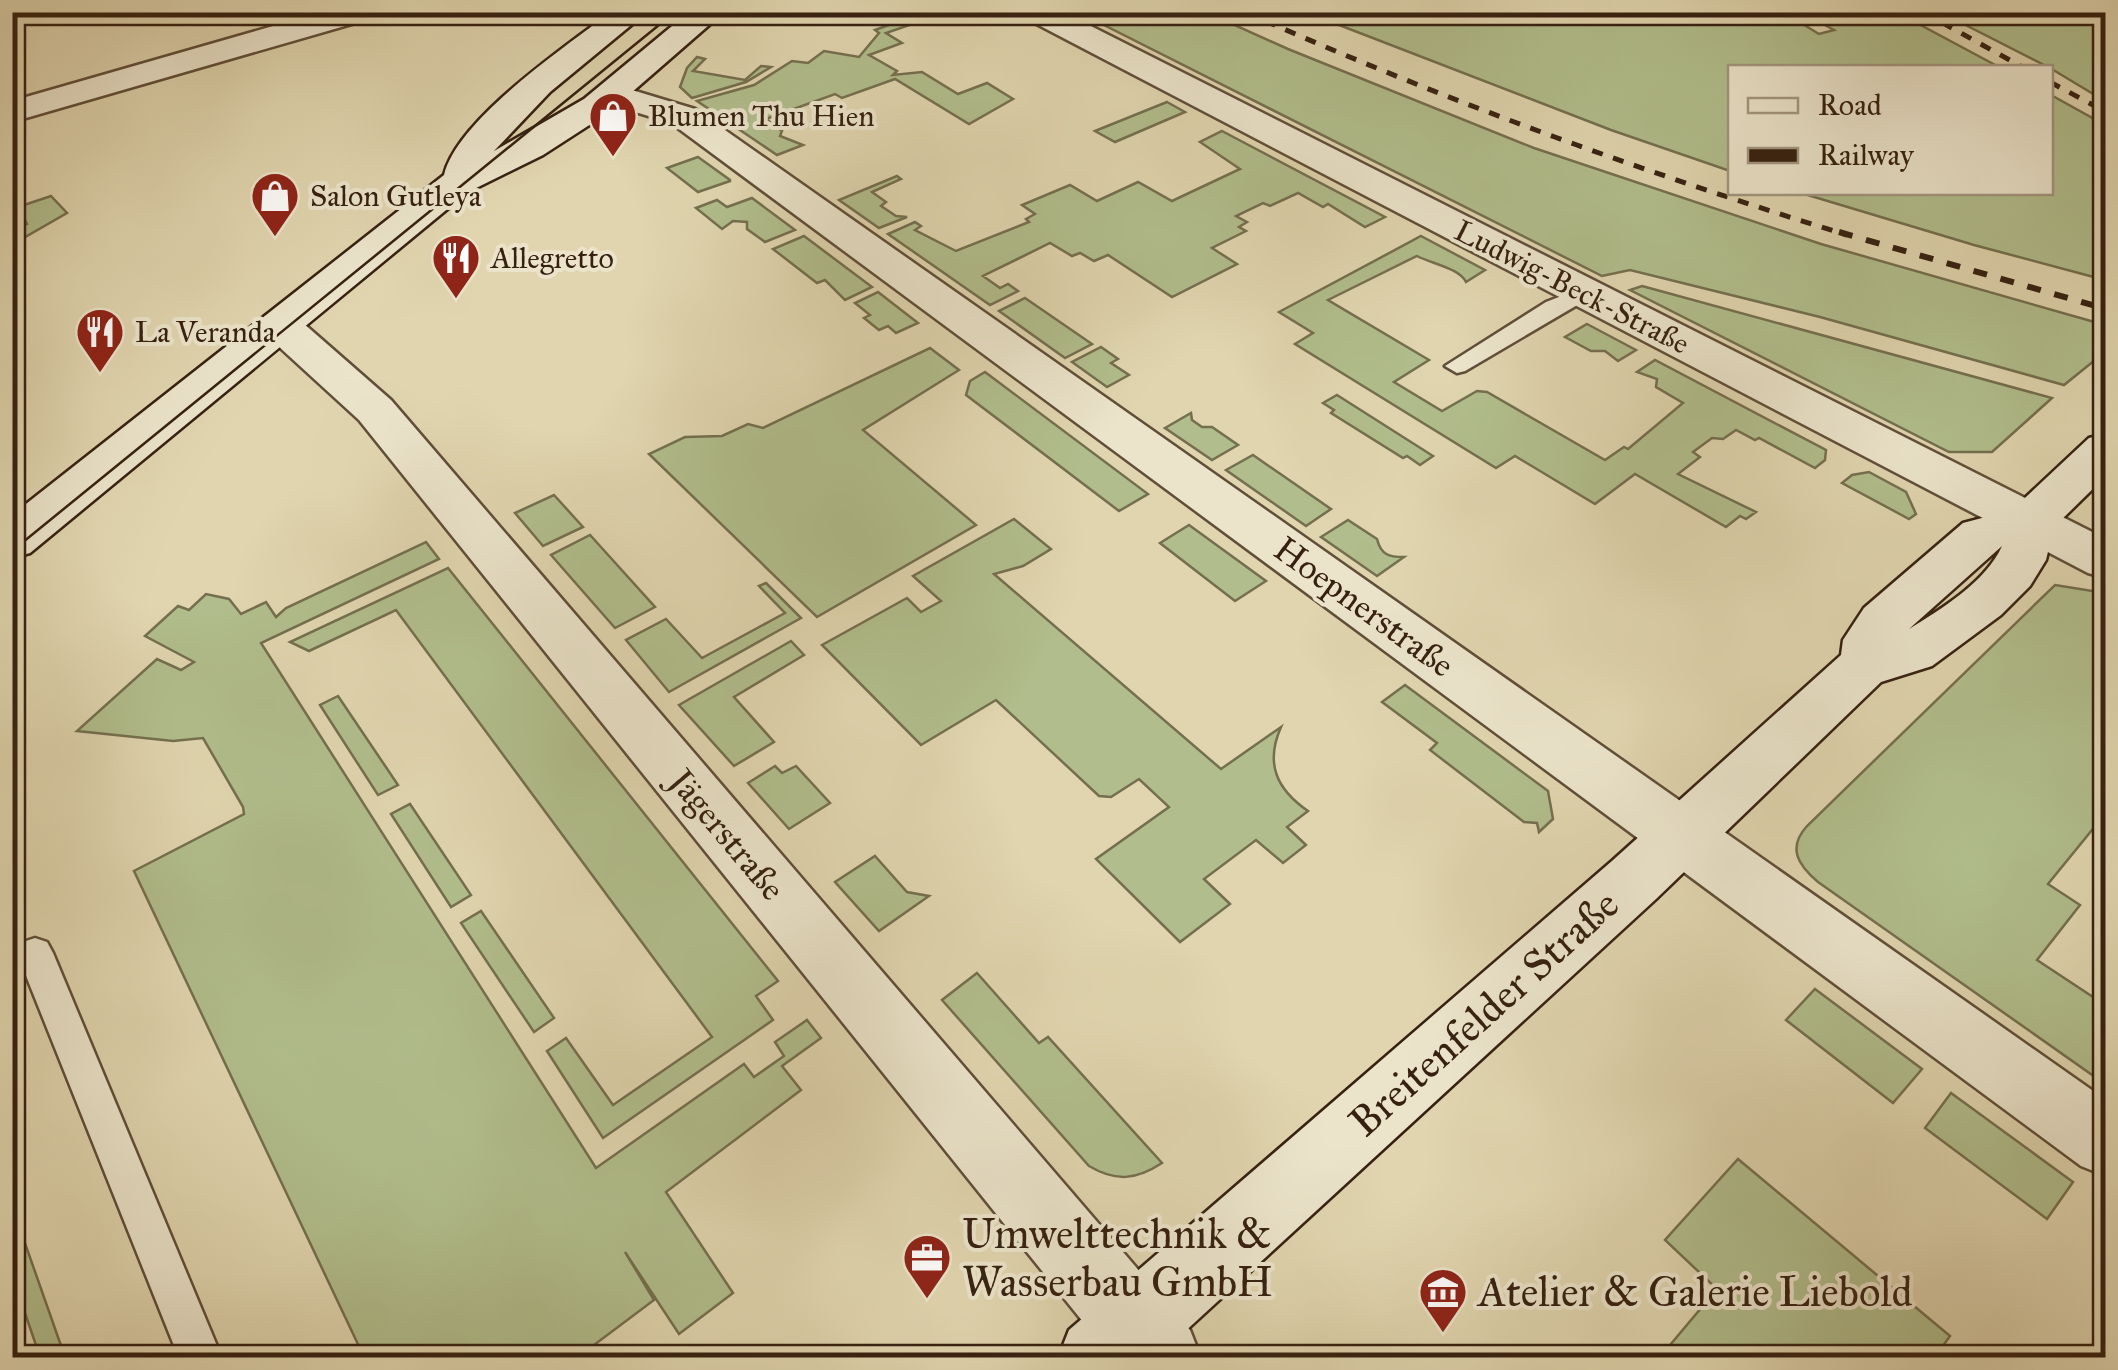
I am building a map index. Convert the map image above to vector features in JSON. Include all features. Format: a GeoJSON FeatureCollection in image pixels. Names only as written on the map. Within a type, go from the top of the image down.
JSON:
{"type":"FeatureCollection","features":[{"type":"Feature","properties":{"kind":"street"},"geometry":{"type":"LineString","coordinates":[[12,112],[358,12]]}},
{"type":"Feature","properties":{"kind":"street"},"geometry":{"type":"LineString","coordinates":[[455,184],[478,143],[540,84],[632,12]]}},
{"type":"Feature","properties":{"kind":"street"},"geometry":{"type":"LineString","coordinates":[[12,541],[455,184],[530,146],[612,94],[709,12]]}},
{"type":"Feature","properties":{"kind":"street","name":"Ludwig-Beck-Straße"},"geometry":{"type":"LineString","coordinates":[[1038,12],[2106,561]]}},
{"type":"Feature","properties":{"kind":"street","name":"Hoepnerstraße"},"geometry":{"type":"LineString","coordinates":[[612,94],[683,116],[2106,1142]]}},
{"type":"Feature","properties":{"kind":"street","name":"Jägerstraße"},"geometry":{"type":"LineString","coordinates":[[280,325],[375,410],[1130,1347]]}},
{"type":"Feature","properties":{"kind":"street","name":"Breitenfelder Straße"},"geometry":{"type":"LineString","coordinates":[[1130,1347],[1866,664],[1895,660],[1924,644],[1990,592],[2020,561],[2029,541],[2030,522],[2106,449]]}},
{"type":"Feature","properties":{"kind":"lane"},"geometry":{"type":"LineString","coordinates":[[1457,366],[1554,307],[1585,294]]}},
{"type":"Feature","properties":{"kind":"lane"},"geometry":{"type":"LineString","coordinates":[[35,953],[201,1358]]}},
{"type":"Feature","properties":{"kind":"green space"},"geometry":{"type":"Polygon","coordinates":[[[925,12],[944,13],[886,33],[902,43],[869,55],[897,71],[893,75],[922,72],[958,94],[987,83],[1013,99],[969,124],[895,79],[842,98],[835,94],[766,119],[782,131],[780,136],[803,145],[777,155],[697,101],[754,85],[792,61],[808,63],[824,51],[859,57],[879,33],[875,30],[925,12]]]}},
{"type":"Feature","properties":{"kind":"green space"},"geometry":{"type":"Polygon","coordinates":[[[1783,12],[1819,34],[1834,30],[1803,13],[1898,13],[1995,65],[1728,65],[1728,170],[1611,130],[1308,13],[1783,12]]]}},
{"type":"Feature","properties":{"kind":"green space"},"geometry":{"type":"Polygon","coordinates":[[[1080,13],[1208,13],[1534,148],[1821,244],[2105,325],[2105,352],[2064,385],[1820,317],[1630,270],[1602,276],[1080,13]]]}},
{"type":"Feature","properties":{"kind":"green space"},"geometry":{"type":"Polygon","coordinates":[[[1942,13],[2105,13],[2105,61],[2097,67],[2105,70],[2105,101],[2053,70],[2053,65],[2044,65],[1942,13]]]}},
{"type":"Feature","properties":{"kind":"green space"},"geometry":{"type":"Polygon","coordinates":[[[697,57],[705,59],[693,71],[745,80],[761,66],[771,67],[746,82],[692,98],[680,87],[687,68],[697,57]]]}},
{"type":"Feature","properties":{"kind":"green space"},"geometry":{"type":"Polygon","coordinates":[[[2053,96],[2105,125],[2105,280],[1808,195],[2053,195],[2053,96]]]}},
{"type":"Feature","properties":{"kind":"green space"},"geometry":{"type":"Polygon","coordinates":[[[1167,102],[1185,112],[1115,142],[1095,131],[1167,102]]]}},
{"type":"Feature","properties":{"kind":"green space"},"geometry":{"type":"Polygon","coordinates":[[[1222,131],[1385,217],[1365,227],[1328,204],[1323,207],[1298,193],[1270,206],[1263,203],[1236,216],[1247,222],[1239,227],[1246,231],[1212,248],[1237,264],[1172,297],[1108,255],[1094,261],[1080,253],[1072,256],[1050,243],[983,276],[1000,288],[1008,284],[1018,291],[990,305],[888,234],[915,222],[921,226],[915,230],[956,251],[1029,222],[1026,219],[1035,214],[1022,205],[1070,185],[1097,201],[1138,182],[1172,201],[1240,169],[1200,142],[1222,131]]]}},
{"type":"Feature","properties":{"kind":"green space"},"geometry":{"type":"Polygon","coordinates":[[[698,157],[730,181],[698,192],[667,168],[698,157]]]}},
{"type":"Feature","properties":{"kind":"green space"},"geometry":{"type":"Polygon","coordinates":[[[897,176],[901,179],[872,192],[886,202],[881,206],[896,216],[907,217],[879,228],[839,200],[897,176]]]}},
{"type":"Feature","properties":{"kind":"green space"},"geometry":{"type":"Polygon","coordinates":[[[51,196],[67,213],[13,244],[13,230],[27,224],[18,207],[51,196]]]}},
{"type":"Feature","properties":{"kind":"green space"},"geometry":{"type":"Polygon","coordinates":[[[752,198],[795,230],[765,242],[747,229],[747,222],[733,221],[722,229],[696,208],[717,200],[727,207],[752,198]]]}},
{"type":"Feature","properties":{"kind":"green space"},"geometry":{"type":"Polygon","coordinates":[[[804,236],[872,287],[845,300],[825,280],[817,283],[773,249],[804,236]]]}},
{"type":"Feature","properties":{"kind":"green space"},"geometry":{"type":"Polygon","coordinates":[[[1421,236],[1485,270],[1466,282],[1451,270],[1417,256],[1328,300],[1429,360],[1394,382],[1442,411],[1477,391],[1487,392],[1605,460],[1624,447],[1628,449],[1683,403],[1656,387],[1657,379],[1637,372],[1655,360],[1826,450],[1825,460],[1815,468],[1736,430],[1723,439],[1712,438],[1693,452],[1700,457],[1678,474],[1756,512],[1746,519],[1740,516],[1726,527],[1635,474],[1595,504],[1515,456],[1496,468],[1295,344],[1313,333],[1279,312],[1421,236]]]}},
{"type":"Feature","properties":{"kind":"green space"},"geometry":{"type":"Polygon","coordinates":[[[1642,286],[2052,398],[1992,452],[1949,452],[1630,290],[1642,286]]]}},
{"type":"Feature","properties":{"kind":"green space"},"geometry":{"type":"Polygon","coordinates":[[[878,292],[918,323],[896,333],[888,326],[879,330],[864,318],[870,315],[855,303],[878,292]]]}},
{"type":"Feature","properties":{"kind":"green space"},"geometry":{"type":"Polygon","coordinates":[[[1025,298],[1092,344],[1065,358],[999,311],[1025,298]]]}},
{"type":"Feature","properties":{"kind":"green space"},"geometry":{"type":"Polygon","coordinates":[[[1587,324],[1636,350],[1618,361],[1605,351],[1591,351],[1565,337],[1587,324]]]}},
{"type":"Feature","properties":{"kind":"green space"},"geometry":{"type":"Polygon","coordinates":[[[1101,347],[1118,359],[1111,363],[1129,375],[1107,387],[1072,362],[1101,347]]]}},
{"type":"Feature","properties":{"kind":"green space"},"geometry":{"type":"Polygon","coordinates":[[[930,348],[959,370],[863,430],[976,525],[817,617],[649,454],[685,437],[722,436],[748,424],[763,428],[930,348]]]}},
{"type":"Feature","properties":{"kind":"green space"},"geometry":{"type":"Polygon","coordinates":[[[985,372],[1148,494],[1119,511],[966,395],[970,381],[985,372]]]}},
{"type":"Feature","properties":{"kind":"green space"},"geometry":{"type":"Polygon","coordinates":[[[1337,395],[1433,456],[1420,465],[1407,456],[1403,458],[1331,413],[1334,410],[1323,403],[1337,395]]]}},
{"type":"Feature","properties":{"kind":"green space"},"geometry":{"type":"Polygon","coordinates":[[[1191,413],[1192,420],[1202,427],[1212,427],[1238,445],[1212,460],[1165,428],[1191,413]]]}},
{"type":"Feature","properties":{"kind":"green space"},"geometry":{"type":"Polygon","coordinates":[[[1253,455],[1331,509],[1306,526],[1226,470],[1253,455]]]}},
{"type":"Feature","properties":{"kind":"green space"},"geometry":{"type":"Polygon","coordinates":[[[1869,472],[1906,492],[1916,514],[1909,519],[1842,483],[1852,475],[1869,472]]]}},
{"type":"Feature","properties":{"kind":"green space"},"geometry":{"type":"Polygon","coordinates":[[[554,495],[583,527],[543,546],[515,513],[554,495]]]}},
{"type":"Feature","properties":{"kind":"green space"},"geometry":{"type":"Polygon","coordinates":[[[1014,519],[1051,549],[1023,566],[994,574],[1221,769],[1281,727],[1274,752],[1276,774],[1288,794],[1308,811],[1287,827],[1306,845],[1283,863],[1256,840],[1204,879],[1230,904],[1180,942],[1096,859],[1169,807],[1139,779],[1111,797],[1099,796],[996,700],[921,745],[822,645],[907,598],[921,612],[941,601],[913,576],[1014,519]]]}},
{"type":"Feature","properties":{"kind":"green space"},"geometry":{"type":"Polygon","coordinates":[[[1348,520],[1377,539],[1386,554],[1404,557],[1377,576],[1321,537],[1348,520]]]}},
{"type":"Feature","properties":{"kind":"green space"},"geometry":{"type":"Polygon","coordinates":[[[1189,525],[1266,581],[1235,601],[1160,543],[1189,525]]]}},
{"type":"Feature","properties":{"kind":"green space"},"geometry":{"type":"Polygon","coordinates":[[[590,535],[655,607],[615,628],[551,555],[590,535]]]}},
{"type":"Feature","properties":{"kind":"green space"},"geometry":{"type":"Polygon","coordinates":[[[426,542],[439,559],[261,643],[596,1168],[744,1064],[754,1077],[784,1056],[775,1042],[807,1020],[821,1038],[782,1066],[801,1090],[666,1192],[733,1293],[679,1334],[625,1252],[654,1300],[578,1357],[364,1357],[134,871],[244,814],[243,807],[203,738],[173,741],[77,731],[157,659],[181,670],[194,662],[145,636],[178,606],[189,610],[206,594],[229,599],[241,614],[266,602],[276,617],[286,608],[426,542]]]}},
{"type":"Feature","properties":{"kind":"green space"},"geometry":{"type":"Polygon","coordinates":[[[448,568],[778,981],[756,996],[773,1020],[603,1138],[547,1051],[566,1038],[613,1105],[712,1037],[396,610],[309,651],[290,642],[448,568]]]}},
{"type":"Feature","properties":{"kind":"green space"},"geometry":{"type":"Polygon","coordinates":[[[766,583],[801,618],[669,692],[626,640],[666,619],[702,658],[785,613],[759,586],[766,583]]]}},
{"type":"Feature","properties":{"kind":"green space"},"geometry":{"type":"Polygon","coordinates":[[[2055,585],[2105,593],[2105,814],[2048,884],[2080,905],[2037,960],[2105,1005],[2105,1043],[2101,1049],[2105,1052],[2105,1084],[1818,882],[1800,863],[1796,849],[1807,826],[2055,585]]]}},
{"type":"Feature","properties":{"kind":"green space"},"geometry":{"type":"Polygon","coordinates":[[[791,641],[804,655],[734,697],[774,742],[734,766],[679,705],[791,641]]]}},
{"type":"Feature","properties":{"kind":"green space"},"geometry":{"type":"Polygon","coordinates":[[[1405,685],[1548,791],[1553,819],[1539,832],[1537,823],[1524,822],[1430,750],[1437,743],[1382,702],[1405,685]]]}},
{"type":"Feature","properties":{"kind":"green space"},"geometry":{"type":"Polygon","coordinates":[[[338,696],[398,785],[378,795],[320,705],[338,696]]]}},
{"type":"Feature","properties":{"kind":"green space"},"geometry":{"type":"Polygon","coordinates":[[[775,766],[782,773],[796,766],[830,803],[789,829],[748,783],[775,766]]]}},
{"type":"Feature","properties":{"kind":"green space"},"geometry":{"type":"Polygon","coordinates":[[[410,804],[471,895],[451,907],[391,814],[410,804]]]}},
{"type":"Feature","properties":{"kind":"green space"},"geometry":{"type":"Polygon","coordinates":[[[875,856],[907,892],[929,896],[879,931],[835,882],[875,856]]]}},
{"type":"Feature","properties":{"kind":"green space"},"geometry":{"type":"Polygon","coordinates":[[[481,911],[554,1018],[534,1032],[461,923],[481,911]]]}},
{"type":"Feature","properties":{"kind":"green space"},"geometry":{"type":"Polygon","coordinates":[[[977,973],[1039,1043],[1048,1037],[1162,1163],[1126,1177],[1108,1175],[1089,1166],[942,1000],[977,973]]]}},
{"type":"Feature","properties":{"kind":"green space"},"geometry":{"type":"Polygon","coordinates":[[[1815,989],[1922,1069],[1893,1103],[1786,1020],[1815,989]]]}},
{"type":"Feature","properties":{"kind":"green space"},"geometry":{"type":"Polygon","coordinates":[[[1951,1093],[2073,1182],[2047,1219],[1925,1128],[1951,1093]]]}},
{"type":"Feature","properties":{"kind":"green space"},"geometry":{"type":"Polygon","coordinates":[[[1738,1159],[1950,1336],[1935,1357],[1660,1357],[1717,1289],[1665,1240],[1738,1159]]]}},
{"type":"Feature","properties":{"kind":"green space"},"geometry":{"type":"Polygon","coordinates":[[[12,1209],[65,1357],[40,1357],[13,1278],[12,1209]]]}},
{"type":"Feature","properties":{"kind":"tram line"},"geometry":{"type":"LineString","coordinates":[[12,551],[675,12]]}},
{"type":"Feature","properties":{"kind":"railway"},"geometry":{"type":"LineString","coordinates":[[1245,12],[1393,75],[1543,132],[1847,235]]}},
{"type":"Feature","properties":{"kind":"railway"},"geometry":{"type":"LineString","coordinates":[[1923,12],[2019,65]]}},
{"type":"Feature","properties":{"kind":"railway"},"geometry":{"type":"LineString","coordinates":[[2053,84],[2106,112]]}},
{"type":"Feature","properties":{"kind":"railway"},"geometry":{"type":"LineString","coordinates":[[1839,232],[2106,309]]}},
{"type":"Feature","properties":{"kind":"place","name":"Blumen Thu Hien"},"geometry":{"type":"Point","coordinates":[613,158]}},
{"type":"Feature","properties":{"kind":"place","name":"Salon Gutleya"},"geometry":{"type":"Point","coordinates":[275,238]}},
{"type":"Feature","properties":{"kind":"place","name":"Allegretto"},"geometry":{"type":"Point","coordinates":[456,300]}},
{"type":"Feature","properties":{"kind":"place","name":"La Veranda"},"geometry":{"type":"Point","coordinates":[100,374]}},
{"type":"Feature","properties":{"kind":"place","name":"Umwelttechnik & Wasserbau GmbH"},"geometry":{"type":"Point","coordinates":[927,1300]}},
{"type":"Feature","properties":{"kind":"place","name":"Atelier & Galerie Liebold"},"geometry":{"type":"Point","coordinates":[1443,1334]}}]}
